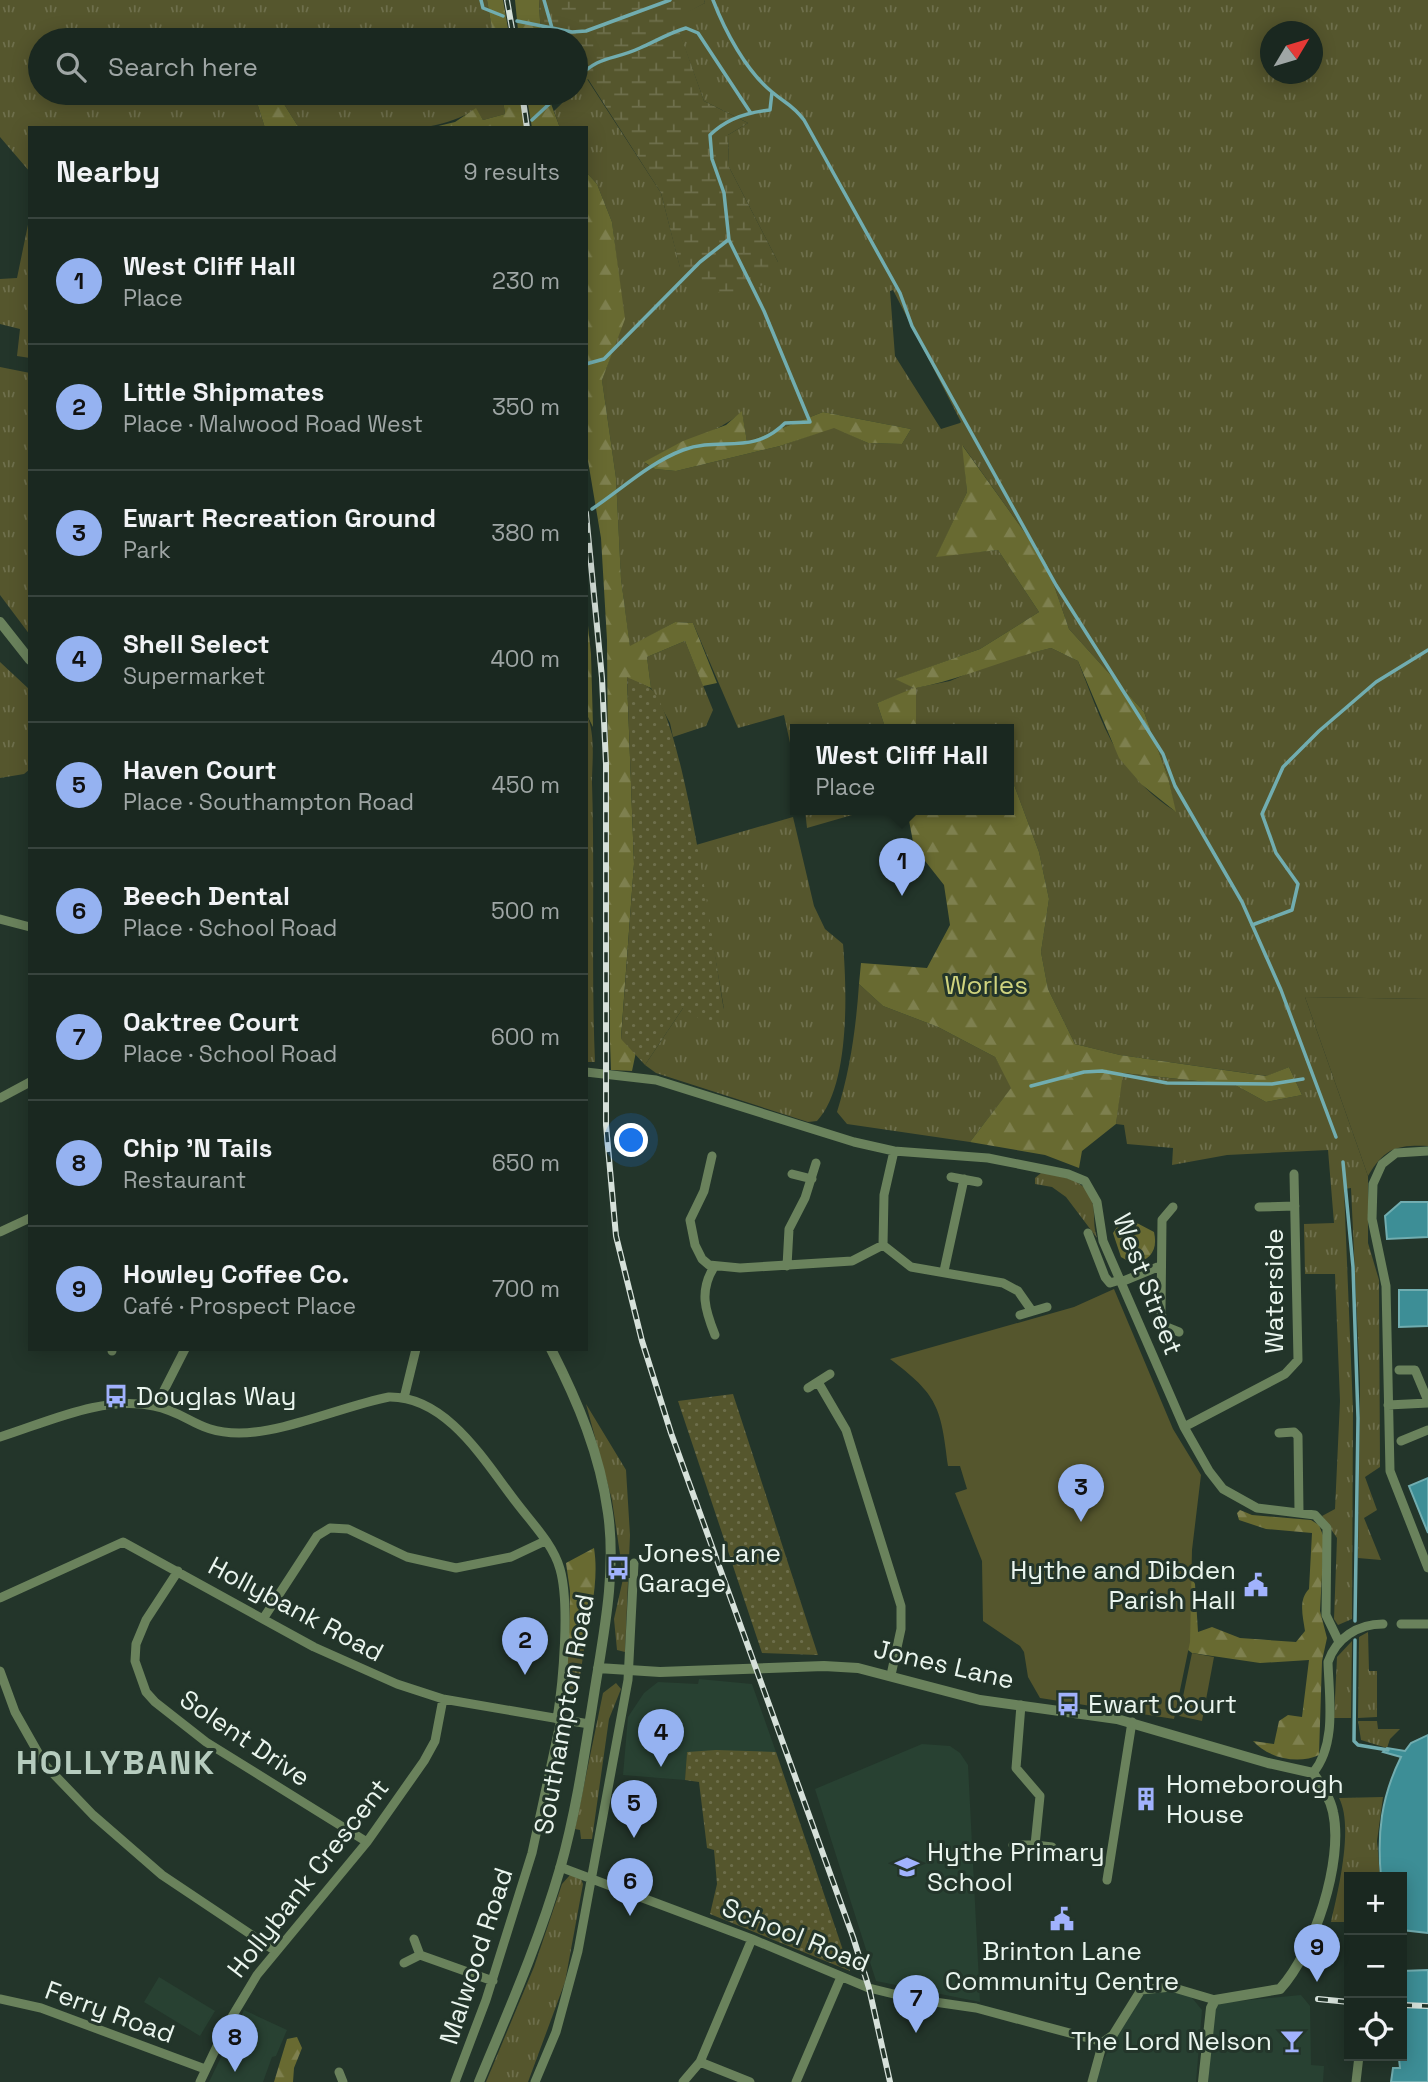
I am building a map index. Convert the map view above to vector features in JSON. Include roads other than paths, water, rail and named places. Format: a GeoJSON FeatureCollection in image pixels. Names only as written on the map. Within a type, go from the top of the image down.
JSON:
{"type":"FeatureCollection","features":[{"type":"Feature","properties":{"kind":"street"},"geometry":{"type":"LineString","coordinates":[[0,622],[28,657]]}},
{"type":"Feature","properties":{"kind":"street"},"geometry":{"type":"LineString","coordinates":[[0,919],[28,926]]}},
{"type":"Feature","properties":{"kind":"street","name":"West Street"},"geometry":{"type":"LineString","coordinates":[[588,1072],[656,1080],[854,1142],[894,1151],[1000,1160],[1068,1174],[1085,1181],[1097,1202],[1103,1241],[1196,1451],[1223,1489],[1257,1508],[1320,1517],[1327,1528],[1326,1615],[1339,1642]]}},
{"type":"Feature","properties":{"kind":"street"},"geometry":{"type":"LineString","coordinates":[[0,1098],[28,1083]]}},
{"type":"Feature","properties":{"kind":"street"},"geometry":{"type":"LineString","coordinates":[[883,1245],[884,1195],[894,1151]]}},
{"type":"Feature","properties":{"kind":"street"},"geometry":{"type":"LineString","coordinates":[[1428,1151],[1404,1152],[1389,1158],[1377,1171],[1373,1184],[1374,1240],[1387,1286],[1390,1471],[1428,1568]]}},
{"type":"Feature","properties":{"kind":"street"},"geometry":{"type":"LineString","coordinates":[[712,1156],[704,1191],[690,1220],[690,1229],[702,1259],[714,1267],[787,1266],[852,1261],[883,1245]]}},
{"type":"Feature","properties":{"kind":"street"},"geometry":{"type":"LineString","coordinates":[[787,1266],[789,1229],[812,1179],[816,1163]]}},
{"type":"Feature","properties":{"kind":"street"},"geometry":{"type":"LineString","coordinates":[[792,1174],[812,1179]]}},
{"type":"Feature","properties":{"kind":"street","name":"Waterside"},"geometry":{"type":"LineString","coordinates":[[1185,1426],[1285,1374],[1298,1360],[1294,1174]]}},
{"type":"Feature","properties":{"kind":"street"},"geometry":{"type":"LineString","coordinates":[[951,1177],[978,1182]]}},
{"type":"Feature","properties":{"kind":"street"},"geometry":{"type":"LineString","coordinates":[[944,1271],[964,1179]]}},
{"type":"Feature","properties":{"kind":"street"},"geometry":{"type":"LineString","coordinates":[[1259,1207],[1295,1206]]}},
{"type":"Feature","properties":{"kind":"street"},"geometry":{"type":"LineString","coordinates":[[1173,1207],[1162,1220],[1162,1320],[1164,1326],[1179,1332]]}},
{"type":"Feature","properties":{"kind":"street"},"geometry":{"type":"LineString","coordinates":[[0,1233],[28,1219]]}},
{"type":"Feature","properties":{"kind":"street"},"geometry":{"type":"LineString","coordinates":[[1088,1233],[1105,1277],[1110,1283],[1160,1266]]}},
{"type":"Feature","properties":{"kind":"street"},"geometry":{"type":"LineString","coordinates":[[883,1245],[911,1267],[1003,1283],[1018,1291],[1032,1311]]}},
{"type":"Feature","properties":{"kind":"street"},"geometry":{"type":"LineString","coordinates":[[714,1267],[704,1286],[704,1296],[715,1335]]}},
{"type":"Feature","properties":{"kind":"street"},"geometry":{"type":"LineString","coordinates":[[1020,1315],[1046,1307]]}},
{"type":"Feature","properties":{"kind":"street"},"geometry":{"type":"LineString","coordinates":[[156,1406],[184,1351]]}},
{"type":"Feature","properties":{"kind":"street"},"geometry":{"type":"LineString","coordinates":[[0,1437],[108,1404],[156,1406],[204,1429],[248,1433],[377,1399],[404,1398],[416,1351]]}},
{"type":"Feature","properties":{"kind":"street","name":"Southampton Road"},"geometry":{"type":"LineString","coordinates":[[479,2082],[518,1988],[561,1867],[589,1724],[611,1569],[608,1513],[585,1421],[552,1351]]}},
{"type":"Feature","properties":{"kind":"street"},"geometry":{"type":"LineString","coordinates":[[1388,1405],[1428,1402],[1415,1370],[1399,1370]]}},
{"type":"Feature","properties":{"kind":"street"},"geometry":{"type":"LineString","coordinates":[[807,1388],[830,1374]]}},
{"type":"Feature","properties":{"kind":"street"},"geometry":{"type":"LineString","coordinates":[[818,1382],[850,1439],[900,1599],[902,1619],[891,1675]]}},
{"type":"Feature","properties":{"kind":"street","name":"Malwood Road"},"geometry":{"type":"LineString","coordinates":[[404,1398],[429,1408],[460,1433],[545,1541],[561,1571],[565,1604],[559,1719],[535,1840],[493,1981],[455,2082]]}},
{"type":"Feature","properties":{"kind":"street"},"geometry":{"type":"LineString","coordinates":[[1401,1441],[1428,1430]]}},
{"type":"Feature","properties":{"kind":"street"},"geometry":{"type":"LineString","coordinates":[[1279,1433],[1294,1432],[1298,1436],[1299,1513]]}},
{"type":"Feature","properties":{"kind":"street"},"geometry":{"type":"LineString","coordinates":[[263,1619],[317,1536],[330,1528],[348,1529],[407,1558],[456,1568],[511,1558],[545,1541]]}},
{"type":"Feature","properties":{"kind":"street","name":"Hollybank Road"},"geometry":{"type":"LineString","coordinates":[[0,1598],[117,1542],[130,1543],[263,1619],[366,1672],[443,1699],[589,1724]]}},
{"type":"Feature","properties":{"kind":"street","name":"Southampton Road"},"geometry":{"type":"LineString","coordinates":[[535,2082],[570,1986],[592,1877],[629,1672],[634,1563]]}},
{"type":"Feature","properties":{"kind":"street","name":"Solent Drive"},"geometry":{"type":"LineString","coordinates":[[178,1571],[146,1620],[136,1644],[135,1661],[146,1692],[206,1742],[367,1842]]}},
{"type":"Feature","properties":{"kind":"street"},"geometry":{"type":"LineString","coordinates":[[1092,2082],[1103,2042],[1112,2035],[1141,1990],[1148,1987],[1191,1991],[1215,2000],[1280,1989],[1297,1968],[1321,1918],[1335,1824],[1325,1790],[1313,1773],[1321,1764],[1328,1744],[1328,1662],[1339,1642],[1359,1628],[1383,1624]]}},
{"type":"Feature","properties":{"kind":"street"},"geometry":{"type":"LineString","coordinates":[[1401,1624],[1428,1624]]}},
{"type":"Feature","properties":{"kind":"street","name":"Jones Lane"},"geometry":{"type":"LineString","coordinates":[[598,1668],[629,1672],[775,1667],[855,1668],[891,1675],[980,1700],[1132,1722],[1268,1763],[1313,1773]]}},
{"type":"Feature","properties":{"kind":"street"},"geometry":{"type":"LineString","coordinates":[[0,1671],[15,1712],[45,1765],[93,1815],[162,1875],[275,1950]]}},
{"type":"Feature","properties":{"kind":"street","name":"Hollybank Crescent"},"geometry":{"type":"LineString","coordinates":[[200,2082],[243,1997],[275,1950],[367,1842],[430,1752],[438,1730],[443,1699]]}},
{"type":"Feature","properties":{"kind":"street"},"geometry":{"type":"LineString","coordinates":[[1021,1705],[1016,1768],[1040,1796],[1035,1845]]}},
{"type":"Feature","properties":{"kind":"street"},"geometry":{"type":"LineString","coordinates":[[1107,1880],[1132,1722]]}},
{"type":"Feature","properties":{"kind":"street"},"geometry":{"type":"LineString","coordinates":[[1013,1845],[1052,1847]]}},
{"type":"Feature","properties":{"kind":"street","name":"School Road"},"geometry":{"type":"LineString","coordinates":[[561,1867],[887,1993],[978,2008],[1103,2042]]}},
{"type":"Feature","properties":{"kind":"street"},"geometry":{"type":"LineString","coordinates":[[414,1939],[420,1955]]}},
{"type":"Feature","properties":{"kind":"street"},"geometry":{"type":"LineString","coordinates":[[683,2082],[700,2062],[752,1939]]}},
{"type":"Feature","properties":{"kind":"street"},"geometry":{"type":"LineString","coordinates":[[404,1963],[414,1955],[420,1955],[493,1981]]}},
{"type":"Feature","properties":{"kind":"street"},"geometry":{"type":"LineString","coordinates":[[796,2082],[841,1977]]}},
{"type":"Feature","properties":{"kind":"street","name":"Ferry Road"},"geometry":{"type":"LineString","coordinates":[[0,1999],[41,2008],[205,2069]]}},
{"type":"Feature","properties":{"kind":"street"},"geometry":{"type":"LineString","coordinates":[[1203,2082],[1210,2008],[1215,2000]]}},
{"type":"Feature","properties":{"kind":"street"},"geometry":{"type":"LineString","coordinates":[[1356,2082],[1358,2061]]}},
{"type":"Feature","properties":{"kind":"street"},"geometry":{"type":"LineString","coordinates":[[700,2062],[750,2082]]}},
{"type":"Feature","properties":{"kind":"street"},"geometry":{"type":"LineString","coordinates":[[339,2072],[343,2082]]}},
{"type":"Feature","properties":{"kind":"water"},"geometry":{"type":"Polygon","coordinates":[[[1401,1202],[1428,1202],[1428,1237],[1387,1239],[1385,1216],[1401,1202]]]}},
{"type":"Feature","properties":{"kind":"water"},"geometry":{"type":"Polygon","coordinates":[[[1399,1290],[1428,1290],[1428,1326],[1399,1327],[1399,1290]]]}},
{"type":"Feature","properties":{"kind":"water"},"geometry":{"type":"Polygon","coordinates":[[[1428,1478],[1428,1533],[1409,1486],[1428,1478]]]}},
{"type":"Feature","properties":{"kind":"water"},"geometry":{"type":"Polygon","coordinates":[[[1428,1735],[1428,1933],[1407,1931],[1407,1872],[1381,1872],[1382,1816],[1389,1787],[1401,1757],[1383,1752],[1387,1748],[1405,1751],[1411,1743],[1428,1735]]]}},
{"type":"Feature","properties":{"kind":"water"},"geometry":{"type":"Polygon","coordinates":[[[1428,1970],[1428,2082],[1391,2082],[1393,2068],[1400,2068],[1399,2061],[1407,2061],[1407,1971],[1428,1970]]]}},
{"type":"Feature","properties":{"kind":"waterway"},"geometry":{"type":"LineString","coordinates":[[481,0],[483,8],[503,16]]}},
{"type":"Feature","properties":{"kind":"waterway"},"geometry":{"type":"LineString","coordinates":[[544,0],[552,28]]}},
{"type":"Feature","properties":{"kind":"waterway"},"geometry":{"type":"LineString","coordinates":[[588,30],[670,0]]}},
{"type":"Feature","properties":{"kind":"waterway"},"geometry":{"type":"LineString","coordinates":[[713,0],[745,62],[762,83],[804,120],[900,293],[912,326],[1056,585],[1163,754],[1175,786],[1242,902],[1281,990],[1336,1137]]}},
{"type":"Feature","properties":{"kind":"waterway"},"geometry":{"type":"LineString","coordinates":[[517,21],[552,28]]}},
{"type":"Feature","properties":{"kind":"waterway"},"geometry":{"type":"LineString","coordinates":[[588,69],[686,28],[698,33],[750,112]]}},
{"type":"Feature","properties":{"kind":"waterway"},"geometry":{"type":"LineString","coordinates":[[592,509],[647,469],[683,450],[697,446],[748,442],[773,433],[785,423],[810,422],[764,311],[729,240],[724,193],[712,159],[710,135],[738,117],[770,110],[772,92]]}},
{"type":"Feature","properties":{"kind":"waterway"},"geometry":{"type":"LineString","coordinates":[[532,120],[548,105]]}},
{"type":"Feature","properties":{"kind":"waterway"},"geometry":{"type":"LineString","coordinates":[[588,363],[604,359],[700,262],[728,240]]}},
{"type":"Feature","properties":{"kind":"waterway"},"geometry":{"type":"LineString","coordinates":[[1252,925],[1292,910],[1298,884],[1276,853],[1262,814],[1283,767],[1319,731],[1376,682],[1428,650]]}},
{"type":"Feature","properties":{"kind":"waterway"},"geometry":{"type":"LineString","coordinates":[[1031,1086],[1084,1072],[1102,1071],[1167,1083],[1272,1084],[1303,1079]]}},
{"type":"Feature","properties":{"kind":"waterway"},"geometry":{"type":"LineString","coordinates":[[1343,1162],[1353,1267],[1358,1418],[1355,1621]]}},
{"type":"Feature","properties":{"kind":"waterway"},"geometry":{"type":"LineString","coordinates":[[1355,1640],[1354,1741],[1358,1745],[1388,1750]]}},
{"type":"Feature","properties":{"kind":"railway"},"geometry":{"type":"LineString","coordinates":[[507,0],[512,28]]}},
{"type":"Feature","properties":{"kind":"railway"},"geometry":{"type":"LineString","coordinates":[[524,105],[527,126]]}},
{"type":"Feature","properties":{"kind":"railway"},"geometry":{"type":"LineString","coordinates":[[588,534],[602,678],[606,764],[606,1125],[616,1236],[642,1341],[671,1433],[853,1937],[869,1988],[890,2082]]}},
{"type":"Feature","properties":{"kind":"railway"},"geometry":{"type":"LineString","coordinates":[[1318,1999],[1344,2002]]}},
{"type":"Feature","properties":{"kind":"railway"},"geometry":{"type":"LineString","coordinates":[[1407,2005],[1428,2006]]}},
{"type":"Feature","properties":{"kind":"place","name":"West Cliff Hall"},"geometry":{"type":"Point","coordinates":[902,896]}},
{"type":"Feature","properties":{"kind":"place","name":"Douglas Way"},"geometry":{"type":"Point","coordinates":[116,1396]}},
{"type":"Feature","properties":{"kind":"place","name":"Ewart Recreation Ground"},"geometry":{"type":"Point","coordinates":[1081,1522]}},
{"type":"Feature","properties":{"kind":"place","name":"Jones Lane Garage"},"geometry":{"type":"Point","coordinates":[618,1568]}},
{"type":"Feature","properties":{"kind":"place","name":"Hythe and Dibden Parish Hall"},"geometry":{"type":"Point","coordinates":[1256,1585]}},
{"type":"Feature","properties":{"kind":"place","name":"Little Shipmates"},"geometry":{"type":"Point","coordinates":[525,1675]}},
{"type":"Feature","properties":{"kind":"place","name":"Ewart Court"},"geometry":{"type":"Point","coordinates":[1068,1704]}},
{"type":"Feature","properties":{"kind":"place","name":"Shell Select"},"geometry":{"type":"Point","coordinates":[661,1767]}},
{"type":"Feature","properties":{"kind":"place","name":"Homeborough House"},"geometry":{"type":"Point","coordinates":[1146,1799]}},
{"type":"Feature","properties":{"kind":"place","name":"Haven Court"},"geometry":{"type":"Point","coordinates":[634,1838]}},
{"type":"Feature","properties":{"kind":"place","name":"Hythe Primary School"},"geometry":{"type":"Point","coordinates":[907,1867]}},
{"type":"Feature","properties":{"kind":"place","name":"Beech Dental"},"geometry":{"type":"Point","coordinates":[630,1916]}},
{"type":"Feature","properties":{"kind":"place","name":"Brinton Lane Community Centre"},"geometry":{"type":"Point","coordinates":[1062,1919]}},
{"type":"Feature","properties":{"kind":"place","name":"Howley Coffee Co."},"geometry":{"type":"Point","coordinates":[1317,1982]}},
{"type":"Feature","properties":{"kind":"place","name":"Oaktree Court"},"geometry":{"type":"Point","coordinates":[916,2033]}},
{"type":"Feature","properties":{"kind":"place","name":"The Lord Nelson"},"geometry":{"type":"Point","coordinates":[1292,2041]}},
{"type":"Feature","properties":{"kind":"place","name":"Chip 'N Tails"},"geometry":{"type":"Point","coordinates":[235,2072]}},
{"type":"Feature","properties":{"kind":"district","name":"HOLLYBANK"},"geometry":{"type":"Point","coordinates":[116,1762]}},
{"type":"Feature","properties":{"kind":"park label","name":"Worles"},"geometry":{"type":"Point","coordinates":[986,985]}}]}
